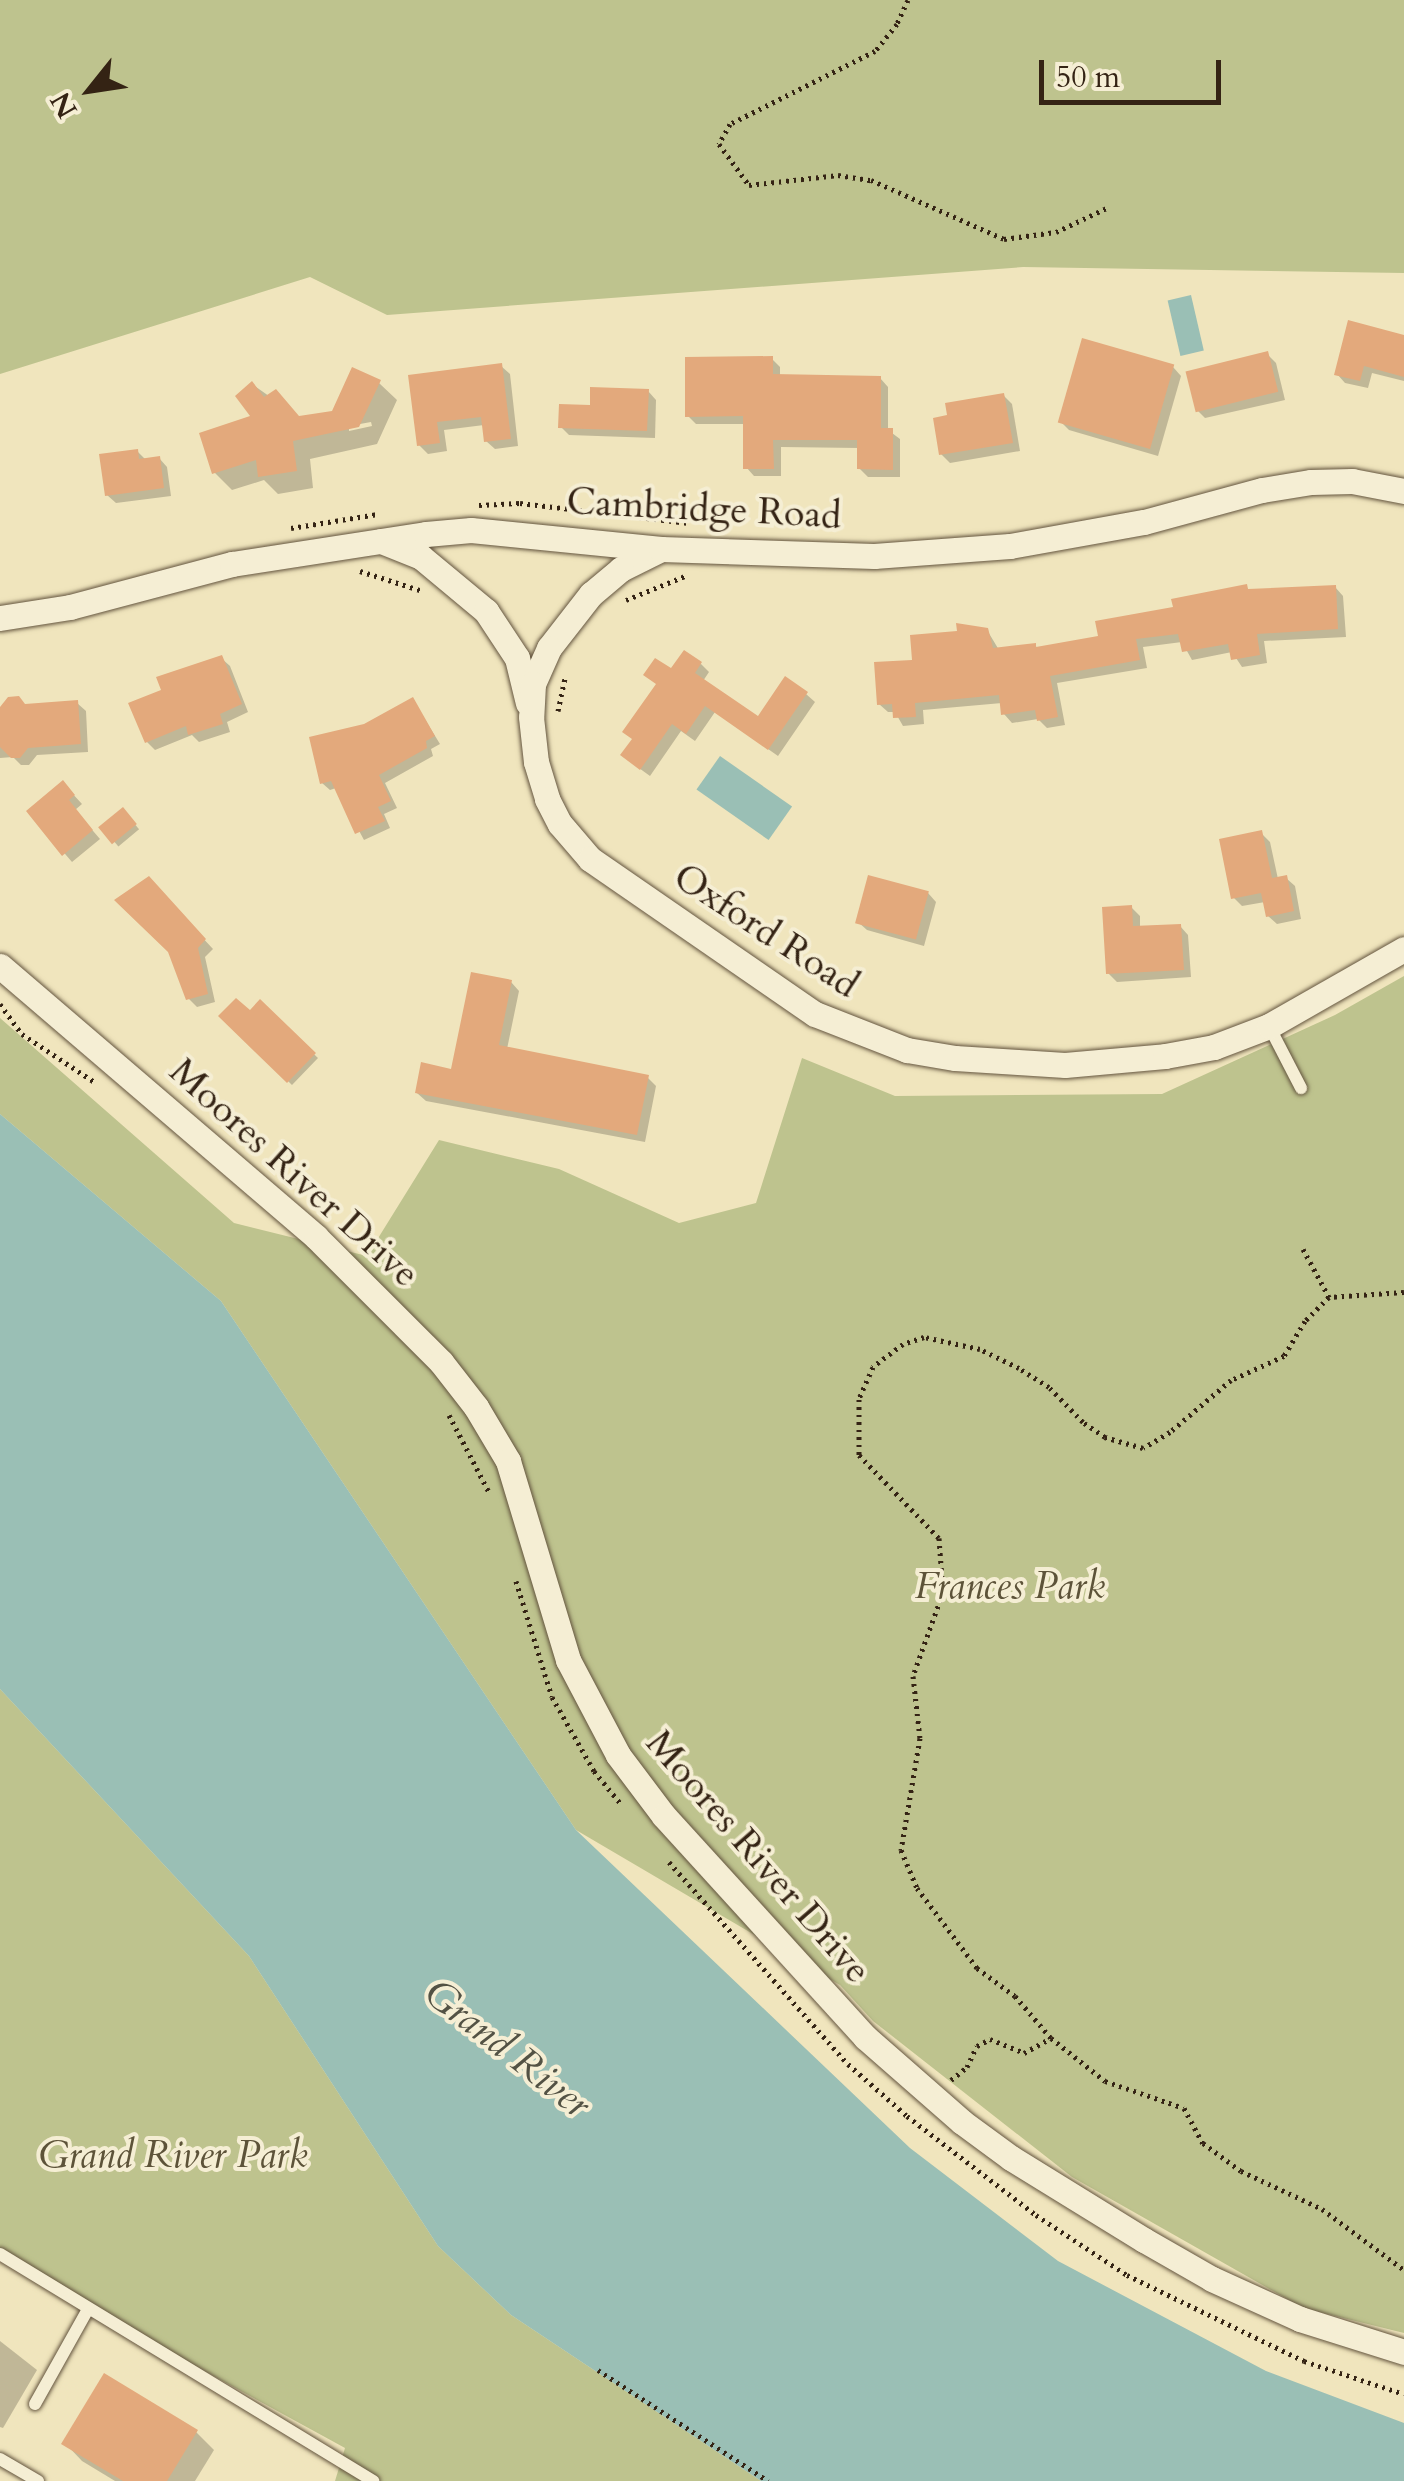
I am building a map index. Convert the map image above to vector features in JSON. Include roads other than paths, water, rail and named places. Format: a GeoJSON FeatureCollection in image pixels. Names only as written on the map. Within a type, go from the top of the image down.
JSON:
{"type":"FeatureCollection","features":[{"type":"Feature","properties":{"kind":"street","name":"Cambridge Road"},"geometry":{"type":"LineString","coordinates":[[0,618],[70,607],[232,564],[471,530],[661,549],[874,556],[1010,546],[1144,522],[1262,490],[1311,482],[1352,481],[1404,491]]}},
{"type":"Feature","properties":{"kind":"street","name":"Oxford Road"},"geometry":{"type":"LineString","coordinates":[[380,540],[421,557],[486,611],[517,658],[544,718]]}},
{"type":"Feature","properties":{"kind":"street","name":"Oxford Road"},"geometry":{"type":"LineString","coordinates":[[661,549],[621,568],[568,619],[533,684],[544,718],[536,762],[547,799],[560,824],[590,859],[815,1014],[907,1050],[1010,1064],[1065,1065],[1214,1048],[1269,1026],[1404,949]]}},
{"type":"Feature","properties":{"kind":"street","name":"Moores River Drive"},"geometry":{"type":"LineString","coordinates":[[0,966],[316,1238],[441,1362],[476,1406],[508,1461],[568,1660],[618,1755],[664,1816],[866,2037],[927,2092],[1012,2158],[1212,2279],[1300,2319],[1404,2352]]}},
{"type":"Feature","properties":{"kind":"lane"},"geometry":{"type":"LineString","coordinates":[[1269,1026],[1301,1088]]}},
{"type":"Feature","properties":{"kind":"lane"},"geometry":{"type":"LineString","coordinates":[[0,2254],[374,2481]]}},
{"type":"Feature","properties":{"kind":"lane"},"geometry":{"type":"LineString","coordinates":[[34,2404],[88,2308]]}},
{"type":"Feature","properties":{"kind":"lane"},"geometry":{"type":"LineString","coordinates":[[0,2459],[38,2481]]}},
{"type":"Feature","properties":{"kind":"water"},"geometry":{"type":"Polygon","coordinates":[[[1191,295],[1204,351],[1180,356],[1168,300],[1191,295]]]}},
{"type":"Feature","properties":{"kind":"water"},"geometry":{"type":"Polygon","coordinates":[[[720,756],[792,806],[769,840],[696,790],[720,756]]]}},
{"type":"Feature","properties":{"kind":"water","name":"Grand River"},"geometry":{"type":"Polygon","coordinates":[[[0,1114],[221,1301],[576,1830],[910,2148],[1058,2261],[1266,2371],[1404,2423],[1404,2481],[761,2481],[511,2315],[438,2246],[249,1956],[0,1689],[0,1114]]]}},
{"type":"Feature","properties":{"kind":"park label","name":"Frances Park"},"geometry":{"type":"Point","coordinates":[1010,1587]}},
{"type":"Feature","properties":{"kind":"park label","name":"Grand River Park"},"geometry":{"type":"Point","coordinates":[173,2156]}}]}
